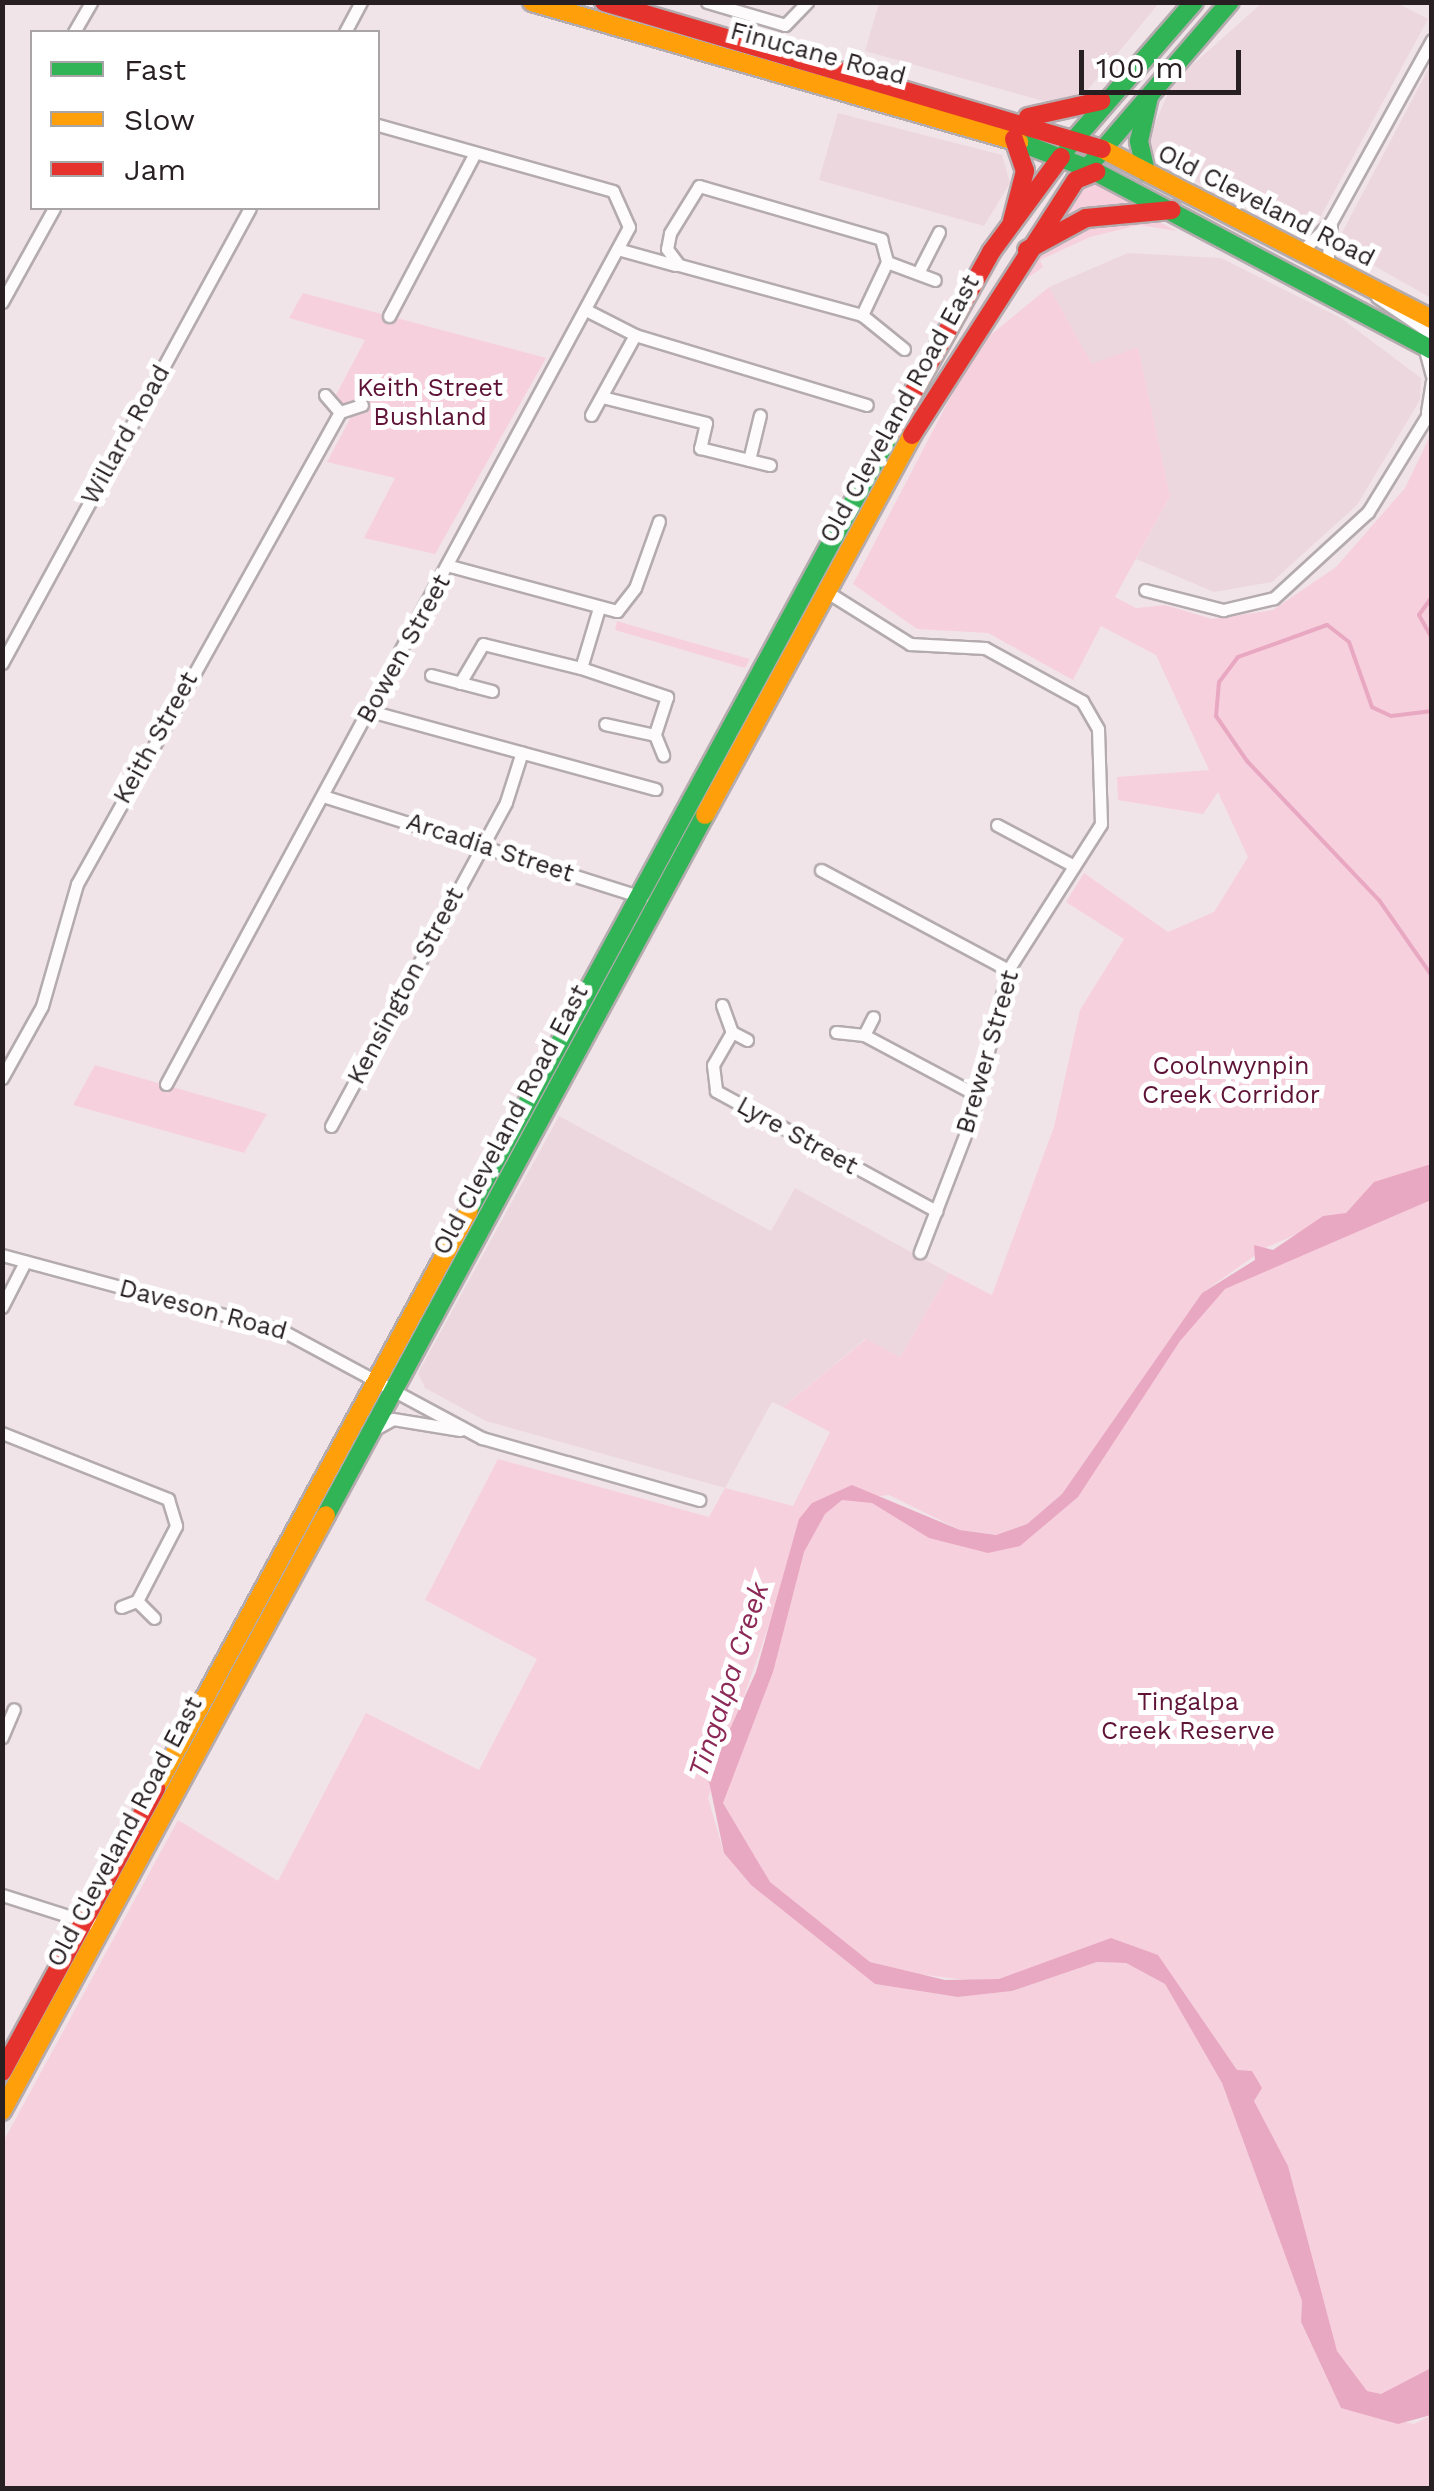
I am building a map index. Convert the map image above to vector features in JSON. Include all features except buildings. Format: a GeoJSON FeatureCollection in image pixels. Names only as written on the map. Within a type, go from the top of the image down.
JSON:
{"type":"FeatureCollection","features":[{"type":"Feature","properties":{"kind":"main road","name":"Finucane Road"},"geometry":{"type":"LineString","coordinates":[[532,2],[1014,140],[1086,168]]}},
{"type":"Feature","properties":{"kind":"main road","name":"Finucane Road"},"geometry":{"type":"LineString","coordinates":[[604,2],[1016,117],[1076,138]]}},
{"type":"Feature","properties":{"kind":"main road","name":"Old Cleveland Road East"},"geometry":{"type":"LineString","coordinates":[[2,2111],[94,1923],[648,900],[811,580],[1012,220],[1109,97],[1194,2]]}},
{"type":"Feature","properties":{"kind":"main road","name":"Old Cleveland Road East"},"geometry":{"type":"LineString","coordinates":[[648,900],[1016,257],[1152,86],[1230,2]]}},
{"type":"Feature","properties":{"kind":"main road"},"geometry":{"type":"LineString","coordinates":[[1146,172],[1140,134],[1152,86]]}},
{"type":"Feature","properties":{"kind":"main road"},"geometry":{"type":"LineString","coordinates":[[1016,117],[1072,114],[1109,97]]}},
{"type":"Feature","properties":{"kind":"main road","name":"Old Cleveland Road"},"geometry":{"type":"LineString","coordinates":[[1076,138],[1432,319]]}},
{"type":"Feature","properties":{"kind":"main road"},"geometry":{"type":"LineString","coordinates":[[1012,220],[1025,170],[1014,140]]}},
{"type":"Feature","properties":{"kind":"main road","name":"Old Cleveland Road"},"geometry":{"type":"LineString","coordinates":[[1086,168],[1177,210],[1429,343]]}},
{"type":"Feature","properties":{"kind":"main road"},"geometry":{"type":"LineString","coordinates":[[1016,257],[1086,218],[1177,210]]}},
{"type":"Feature","properties":{"kind":"main road","name":"Old Cleveland Road East"},"geometry":{"type":"LineString","coordinates":[[2,2072],[94,1923],[369,1435],[386,1384]]}},
{"type":"Feature","properties":{"kind":"street"},"geometry":{"type":"LineString","coordinates":[[78,30],[91,2]]}},
{"type":"Feature","properties":{"kind":"street","name":"Finucane Road"},"geometry":{"type":"LineString","coordinates":[[707,2],[774,21],[796,22],[807,2]]}},
{"type":"Feature","properties":{"kind":"street"},"geometry":{"type":"LineString","coordinates":[[346,30],[361,3]]}},
{"type":"Feature","properties":{"kind":"street"},"geometry":{"type":"LineString","coordinates":[[1301,252],[1331,222],[1432,40]]}},
{"type":"Feature","properties":{"kind":"street"},"geometry":{"type":"LineString","coordinates":[[380,126],[475,153],[389,316]]}},
{"type":"Feature","properties":{"kind":"street","name":"Bowen Street"},"geometry":{"type":"LineString","coordinates":[[166,1084],[623,247],[627,210],[613,191],[475,153]]}},
{"type":"Feature","properties":{"kind":"street"},"geometry":{"type":"LineString","coordinates":[[623,247],[654,255],[667,249],[699,186],[868,231],[887,262],[935,280]]}},
{"type":"Feature","properties":{"kind":"street"},"geometry":{"type":"LineString","coordinates":[[2,302],[53,210]]}},
{"type":"Feature","properties":{"kind":"street","name":"Willard Road"},"geometry":{"type":"LineString","coordinates":[[2,663],[249,210]]}},
{"type":"Feature","properties":{"kind":"street"},"geometry":{"type":"LineString","coordinates":[[1327,266],[1331,222]]}},
{"type":"Feature","properties":{"kind":"street"},"geometry":{"type":"LineString","coordinates":[[918,273],[939,232]]}},
{"type":"Feature","properties":{"kind":"street"},"geometry":{"type":"LineString","coordinates":[[623,247],[862,315],[904,349]]}},
{"type":"Feature","properties":{"kind":"street"},"geometry":{"type":"LineString","coordinates":[[667,249],[680,265]]}},
{"type":"Feature","properties":{"kind":"street"},"geometry":{"type":"LineString","coordinates":[[862,315],[887,262]]}},
{"type":"Feature","properties":{"kind":"street"},"geometry":{"type":"LineString","coordinates":[[1145,590],[1222,610],[1274,598],[1368,512],[1429,410],[1432,378],[1429,343],[1362,284]]}},
{"type":"Feature","properties":{"kind":"street"},"geometry":{"type":"LineString","coordinates":[[586,310],[634,336],[867,405]]}},
{"type":"Feature","properties":{"kind":"street"},"geometry":{"type":"LineString","coordinates":[[591,415],[634,336]]}},
{"type":"Feature","properties":{"kind":"street"},"geometry":{"type":"LineString","coordinates":[[325,395],[340,412],[362,405]]}},
{"type":"Feature","properties":{"kind":"street"},"geometry":{"type":"LineString","coordinates":[[602,397],[706,423],[700,448],[770,465]]}},
{"type":"Feature","properties":{"kind":"street","name":"Keith Street"},"geometry":{"type":"LineString","coordinates":[[2,1078],[42,1006],[77,884],[340,412]]}},
{"type":"Feature","properties":{"kind":"street"},"geometry":{"type":"LineString","coordinates":[[748,460],[760,415]]}},
{"type":"Feature","properties":{"kind":"street"},"geometry":{"type":"LineString","coordinates":[[450,566],[599,608],[623,607],[658,521]]}},
{"type":"Feature","properties":{"kind":"street","name":"Brewer Street"},"geometry":{"type":"LineString","coordinates":[[811,580],[910,644],[985,648],[1095,714],[1104,810],[1074,866],[1008,970],[977,1095],[920,1252]]}},
{"type":"Feature","properties":{"kind":"street"},"geometry":{"type":"LineString","coordinates":[[580,668],[599,608]]}},
{"type":"Feature","properties":{"kind":"street"},"geometry":{"type":"LineString","coordinates":[[460,683],[483,644],[662,692],[670,708],[655,735],[662,756]]}},
{"type":"Feature","properties":{"kind":"street"},"geometry":{"type":"LineString","coordinates":[[431,675],[492,691]]}},
{"type":"Feature","properties":{"kind":"street"},"geometry":{"type":"LineString","coordinates":[[370,710],[656,789]]}},
{"type":"Feature","properties":{"kind":"street"},"geometry":{"type":"LineString","coordinates":[[605,724],[655,735]]}},
{"type":"Feature","properties":{"kind":"street","name":"Kensington Street"},"geometry":{"type":"LineString","coordinates":[[331,1126],[516,775],[522,752]]}},
{"type":"Feature","properties":{"kind":"street","name":"Arcadia Street"},"geometry":{"type":"LineString","coordinates":[[322,796],[648,900]]}},
{"type":"Feature","properties":{"kind":"street"},"geometry":{"type":"LineString","coordinates":[[997,825],[1074,866]]}},
{"type":"Feature","properties":{"kind":"street"},"geometry":{"type":"LineString","coordinates":[[820,870],[1008,970]]}},
{"type":"Feature","properties":{"kind":"street"},"geometry":{"type":"LineString","coordinates":[[722,1005],[732,1032],[747,1040]]}},
{"type":"Feature","properties":{"kind":"street"},"geometry":{"type":"LineString","coordinates":[[864,1035],[874,1017]]}},
{"type":"Feature","properties":{"kind":"street","name":"Lyre Street"},"geometry":{"type":"LineString","coordinates":[[732,1032],[713,1065],[716,1091],[936,1211]]}},
{"type":"Feature","properties":{"kind":"street"},"geometry":{"type":"LineString","coordinates":[[836,1032],[864,1035],[977,1095]]}},
{"type":"Feature","properties":{"kind":"street","name":"Daveson Road"},"geometry":{"type":"LineString","coordinates":[[2,1255],[283,1331],[469,1432]]}},
{"type":"Feature","properties":{"kind":"street"},"geometry":{"type":"LineString","coordinates":[[2,1307],[25,1262]]}},
{"type":"Feature","properties":{"kind":"street"},"geometry":{"type":"LineString","coordinates":[[369,1435],[392,1420],[469,1432],[698,1500]]}},
{"type":"Feature","properties":{"kind":"street"},"geometry":{"type":"LineString","coordinates":[[2,1432],[168,1499],[176,1526],[138,1601],[121,1607]]}},
{"type":"Feature","properties":{"kind":"street"},"geometry":{"type":"LineString","coordinates":[[138,1601],[154,1618]]}},
{"type":"Feature","properties":{"kind":"street"},"geometry":{"type":"LineString","coordinates":[[2,1736],[14,1709]]}},
{"type":"Feature","properties":{"kind":"street"},"geometry":{"type":"LineString","coordinates":[[2,1895],[94,1923]]}},
{"type":"Feature","properties":{"kind":"shaded area"},"geometry":{"type":"Polygon","coordinates":[[[879,3],[1159,3],[1086,92],[1050,103],[865,51],[879,3]]]}},
{"type":"Feature","properties":{"kind":"shaded area"},"geometry":{"type":"Polygon","coordinates":[[[1262,3],[1397,3],[1428,19],[1309,238],[1161,164],[1146,144],[1173,82],[1262,3]]]}},
{"type":"Feature","properties":{"kind":"shaded area"},"geometry":{"type":"Polygon","coordinates":[[[1431,64],[1432,298],[1336,244],[1431,64]]]}},
{"type":"Feature","properties":{"kind":"shaded area"},"geometry":{"type":"Polygon","coordinates":[[[838,113],[1002,155],[1010,183],[984,226],[819,180],[838,113]]]}},
{"type":"Feature","properties":{"kind":"shaded area"},"geometry":{"type":"Polygon","coordinates":[[[1128,253],[1221,258],[1341,318],[1421,378],[1420,400],[1357,505],[1272,582],[1214,592],[1136,559],[1170,496],[1138,348],[1092,365],[1049,287],[1128,253]]]}},
{"type":"Feature","properties":{"kind":"shaded area"},"geometry":{"type":"Polygon","coordinates":[[[559,1116],[771,1231],[795,1188],[949,1273],[900,1357],[865,1339],[783,1407],[772,1402],[725,1488],[486,1421],[425,1388],[418,1373],[559,1116]]]}},
{"type":"Feature","properties":{"kind":"shaded area","name":"Tingalpa Creek"},"geometry":{"type":"Polygon","coordinates":[[[1431,1164],[1431,1200],[1225,1289],[1180,1341],[1078,1497],[1020,1546],[988,1553],[929,1538],[872,1503],[842,1500],[825,1514],[804,1552],[773,1672],[723,1803],[770,1882],[870,1962],[945,1980],[999,1979],[1111,1938],[1158,1955],[1237,2070],[1252,2071],[1262,2088],[1254,2101],[1288,2166],[1337,2351],[1367,2391],[1381,2394],[1431,2368],[1431,2415],[1398,2424],[1341,2408],[1301,2322],[1302,2301],[1222,2083],[1165,1984],[1126,1963],[1097,1962],[1012,1991],[958,1997],[875,1984],[751,1885],[724,1853],[708,1777],[756,1672],[799,1519],[812,1503],[852,1485],[960,1530],[996,1535],[1027,1524],[1062,1494],[1202,1293],[1255,1260],[1254,1245],[1273,1250],[1323,1216],[1346,1213],[1374,1182],[1431,1164]]]}},
{"type":"Feature","properties":{"kind":"green space"},"geometry":{"type":"Polygon","coordinates":[[[1087,180],[1134,202],[1040,237],[1087,180]]]}},
{"type":"Feature","properties":{"kind":"green space"},"geometry":{"type":"Polygon","coordinates":[[[1146,215],[1177,231],[1139,225],[1090,237],[1040,260],[1043,267],[1012,289],[1034,255],[1085,224],[1146,215]]]}},
{"type":"Feature","properties":{"kind":"green space","name":"Coolnwynpin Creek Corridor"},"geometry":{"type":"Polygon","coordinates":[[[1049,287],[1092,364],[1138,347],[1170,496],[1115,597],[1136,608],[1165,605],[1212,619],[1273,610],[1336,567],[1405,488],[1431,434],[1431,1164],[1375,1182],[1346,1213],[1267,1247],[1202,1293],[1062,1494],[1027,1524],[996,1535],[960,1530],[889,1495],[812,1503],[708,1798],[724,1853],[751,1885],[875,1984],[958,1997],[1012,1991],[1097,1962],[1126,1963],[1165,1984],[1222,2083],[1302,2301],[1301,2323],[1341,2408],[1414,2424],[1431,2415],[1431,2488],[3,2488],[3,2142],[178,1820],[278,1881],[366,1713],[479,1770],[537,1659],[425,1600],[498,1459],[709,1517],[725,1488],[793,1506],[830,1432],[783,1407],[866,1339],[900,1357],[949,1273],[992,1295],[1054,1127],[1080,1010],[1124,939],[1066,902],[1084,873],[1168,932],[1214,912],[1248,857],[1218,792],[1203,814],[1118,800],[1117,777],[1209,770],[1156,655],[1101,626],[1073,680],[988,633],[917,629],[853,584],[977,346],[1049,287]]]}},
{"type":"Feature","properties":{"kind":"green space","name":"Keith Street Bushland"},"geometry":{"type":"Polygon","coordinates":[[[303,293],[546,358],[435,554],[364,538],[395,478],[327,462],[352,415],[329,408],[365,340],[289,318],[303,293]]]}},
{"type":"Feature","properties":{"kind":"green space"},"geometry":{"type":"Polygon","coordinates":[[[617,621],[750,659],[745,668],[615,630],[617,621]]]}},
{"type":"Feature","properties":{"kind":"green space"},"geometry":{"type":"Polygon","coordinates":[[[95,1065],[267,1114],[244,1153],[73,1105],[95,1065]]]}},
{"type":"Feature","properties":{"kind":"green space","name":"Tingalpa Creek Reserve"},"geometry":{"type":"Polygon","coordinates":[[[1431,1181],[1431,2383],[1377,2403],[1327,2349],[1271,2163],[1175,1985],[1115,1952],[1011,1985],[864,1968],[751,1873],[716,1790],[808,1518],[838,1495],[872,1497],[940,1533],[993,1543],[1028,1532],[1066,1500],[1217,1288],[1431,1181]]]}},
{"type":"Feature","properties":{"kind":"waterway"},"geometry":{"type":"LineString","coordinates":[[1432,597],[1419,615],[1432,638]]}},
{"type":"Feature","properties":{"kind":"waterway"},"geometry":{"type":"LineString","coordinates":[[1432,711],[1391,716],[1372,707],[1349,642],[1327,625],[1238,657],[1219,682],[1216,716],[1247,761],[1379,900],[1432,976]]}},
{"type":"Feature","properties":{"kind":"traffic: fast"},"geometry":{"type":"LineString","coordinates":[[1068,147],[1194,2]]}},
{"type":"Feature","properties":{"kind":"traffic: fast"},"geometry":{"type":"LineString","coordinates":[[1019,142],[1087,168],[1230,2]]}},
{"type":"Feature","properties":{"kind":"traffic: fast"},"geometry":{"type":"LineString","coordinates":[[1146,172],[1139,141],[1149,97]]}},
{"type":"Feature","properties":{"kind":"traffic: fast"},"geometry":{"type":"LineString","coordinates":[[1096,172],[1432,350]]}},
{"type":"Feature","properties":{"kind":"traffic: fast"},"geometry":{"type":"LineString","coordinates":[[469,1210],[891,432]]}},
{"type":"Feature","properties":{"kind":"traffic: fast"},"geometry":{"type":"LineString","coordinates":[[326,1515],[705,815]]}},
{"type":"Feature","properties":{"kind":"traffic: slow"},"geometry":{"type":"LineString","coordinates":[[532,2],[1019,142]]}},
{"type":"Feature","properties":{"kind":"traffic: slow"},"geometry":{"type":"LineString","coordinates":[[1102,149],[1432,319]]}},
{"type":"Feature","properties":{"kind":"traffic: slow"},"geometry":{"type":"LineString","coordinates":[[705,815],[912,435]]}},
{"type":"Feature","properties":{"kind":"traffic: slow"},"geometry":{"type":"LineString","coordinates":[[156,1788],[469,1210]]}},
{"type":"Feature","properties":{"kind":"traffic: slow"},"geometry":{"type":"LineString","coordinates":[[2,2111],[326,1515]]}},
{"type":"Feature","properties":{"kind":"traffic: jam"},"geometry":{"type":"LineString","coordinates":[[604,2],[1102,149]]}},
{"type":"Feature","properties":{"kind":"traffic: jam"},"geometry":{"type":"LineString","coordinates":[[1028,117],[1101,101]]}},
{"type":"Feature","properties":{"kind":"traffic: jam"},"geometry":{"type":"LineString","coordinates":[[1012,221],[1025,171],[1014,139]]}},
{"type":"Feature","properties":{"kind":"traffic: jam"},"geometry":{"type":"LineString","coordinates":[[891,432],[991,252],[1061,157]]}},
{"type":"Feature","properties":{"kind":"traffic: jam"},"geometry":{"type":"LineString","coordinates":[[912,435],[1076,180],[1096,172]]}},
{"type":"Feature","properties":{"kind":"traffic: jam"},"geometry":{"type":"LineString","coordinates":[[1027,250],[1086,218],[1172,210]]}},
{"type":"Feature","properties":{"kind":"traffic: jam"},"geometry":{"type":"LineString","coordinates":[[2,2072],[156,1788]]}}]}
